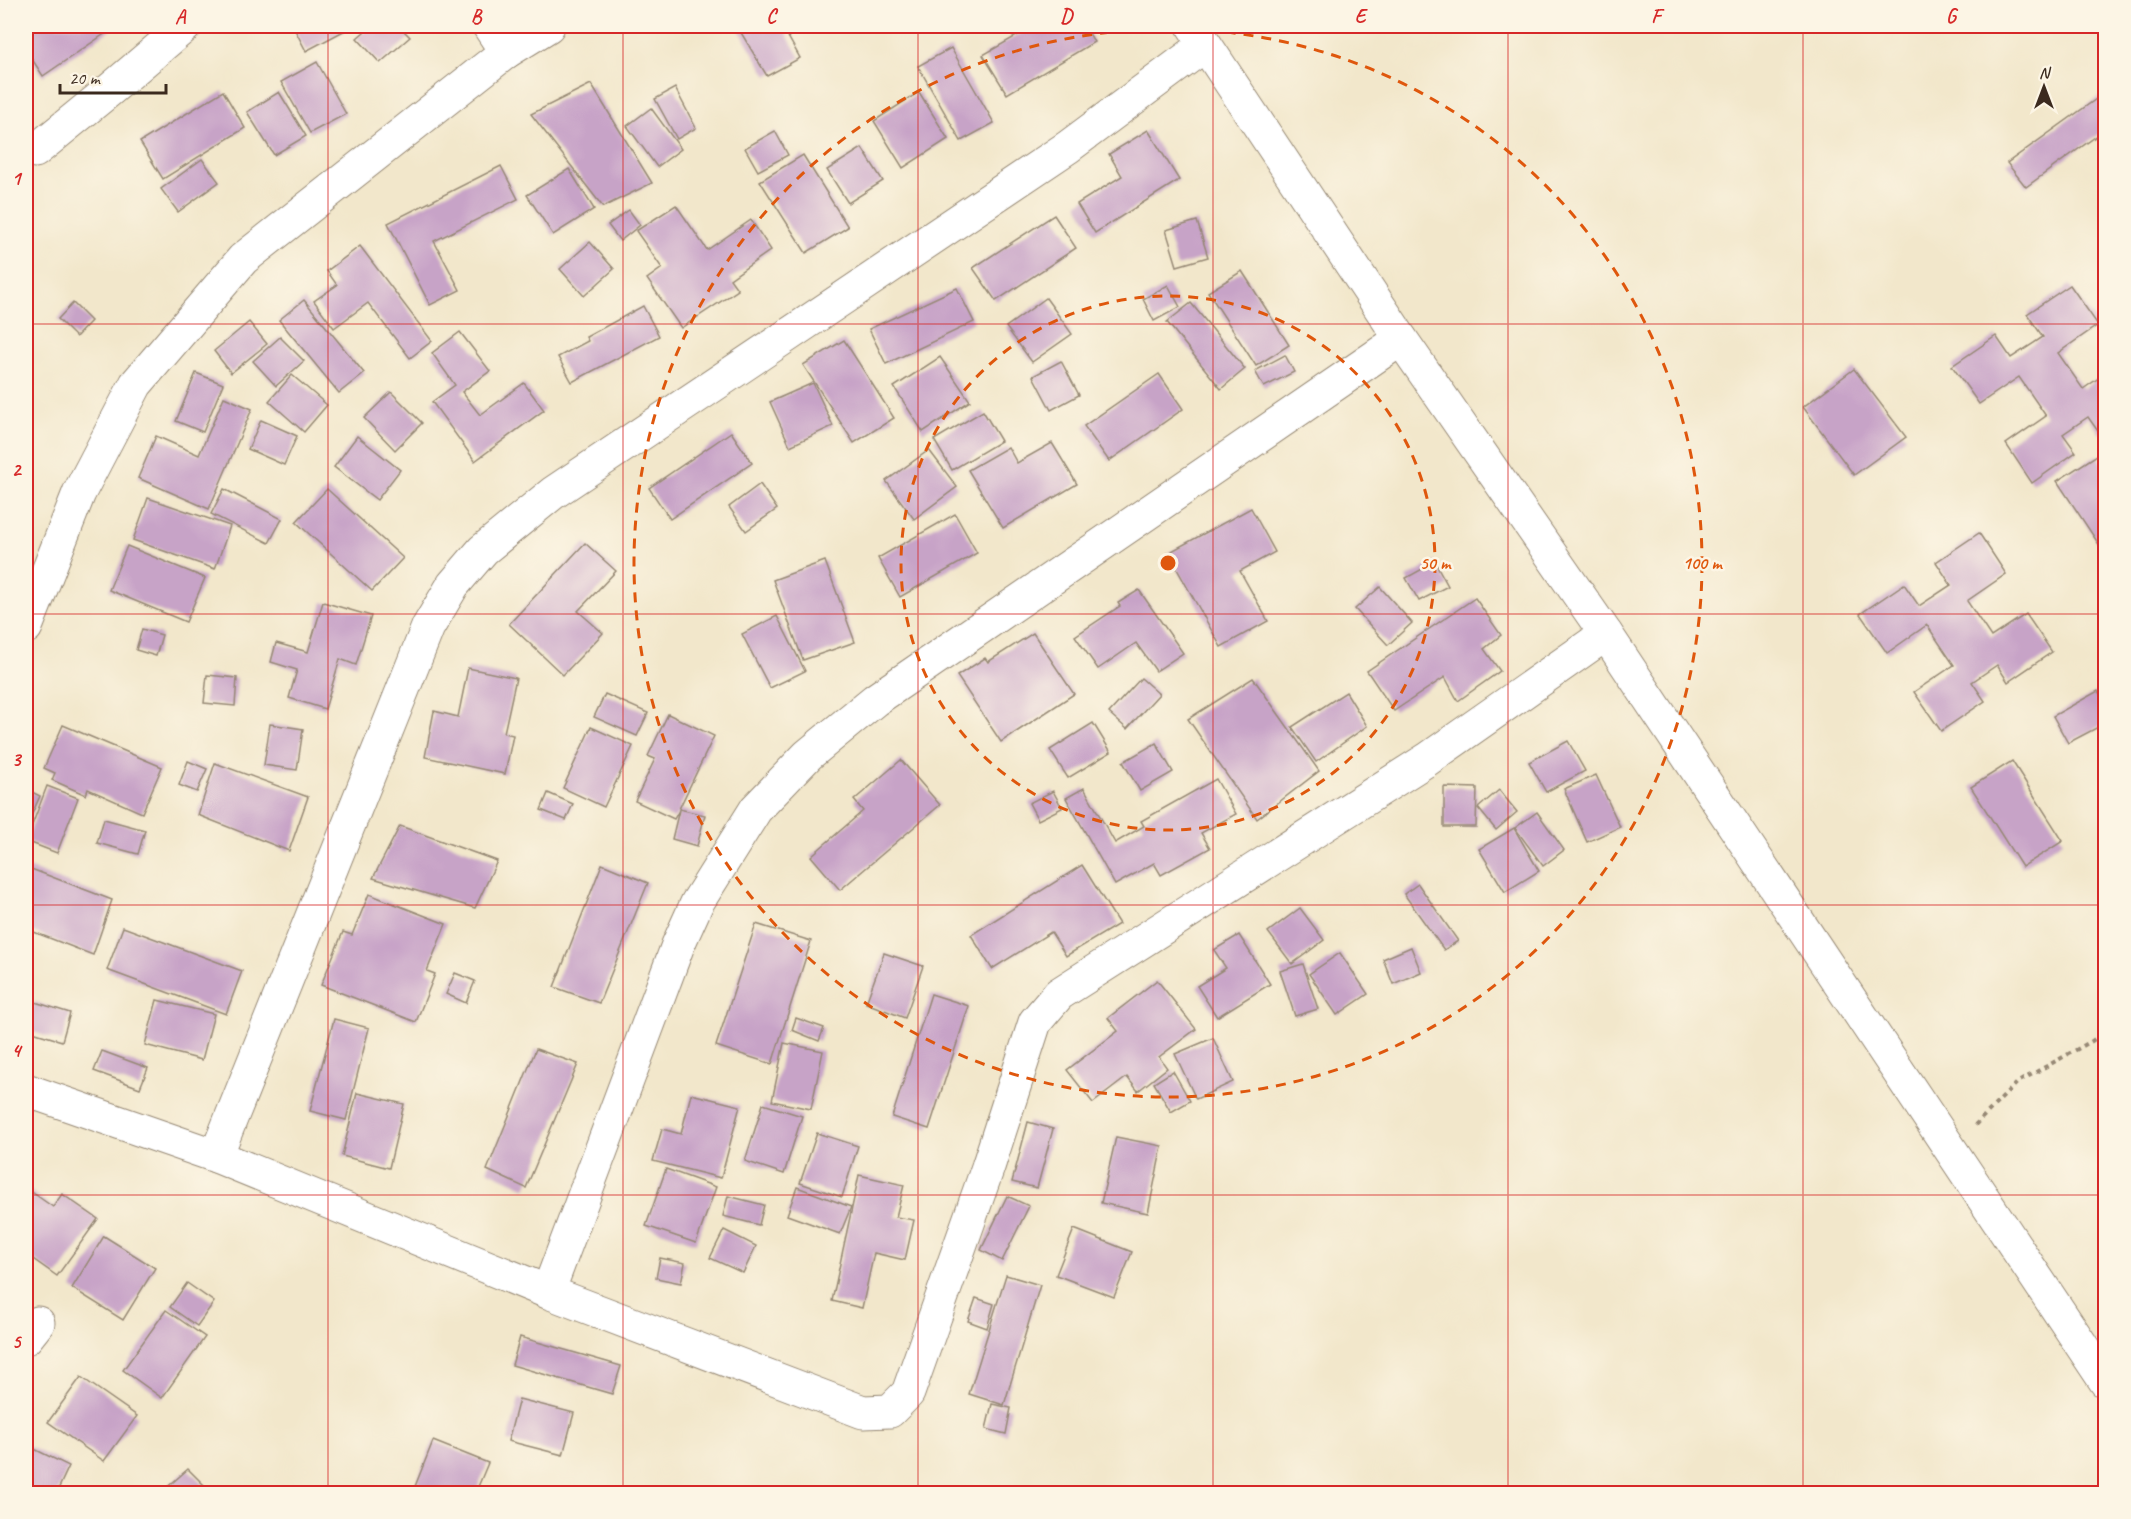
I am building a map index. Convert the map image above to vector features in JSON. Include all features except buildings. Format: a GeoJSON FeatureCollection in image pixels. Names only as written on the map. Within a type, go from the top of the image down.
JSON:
{"type":"FeatureCollection","features":[{"type":"Feature","properties":{"kind":"street"},"geometry":{"type":"LineString","coordinates":[[29,155],[111,90],[186,26]]}},
{"type":"Feature","properties":{"kind":"street"},"geometry":{"type":"LineString","coordinates":[[26,627],[79,493],[136,384],[243,259],[497,39],[548,26]]}},
{"type":"Feature","properties":{"kind":"street"},"geometry":{"type":"LineString","coordinates":[[216,1156],[428,627],[453,585],[483,550],[553,493],[1068,147],[1199,35],[1401,339],[1606,634],[2106,1382]]}},
{"type":"Feature","properties":{"kind":"street"},"geometry":{"type":"LineString","coordinates":[[548,1292],[678,945],[697,903],[756,809],[808,755],[875,699],[1401,339]]}},
{"type":"Feature","properties":{"kind":"street"},"geometry":{"type":"LineString","coordinates":[[26,1090],[216,1156],[548,1292],[863,1412],[890,1411],[908,1393],[988,1167],[1035,1022],[1059,994],[1428,759],[1606,634]]}},
{"type":"Feature","properties":{"kind":"path"},"geometry":{"type":"LineString","coordinates":[[1951,1149],[2018,1082],[2092,1041],[2106,1030]]}}]}
